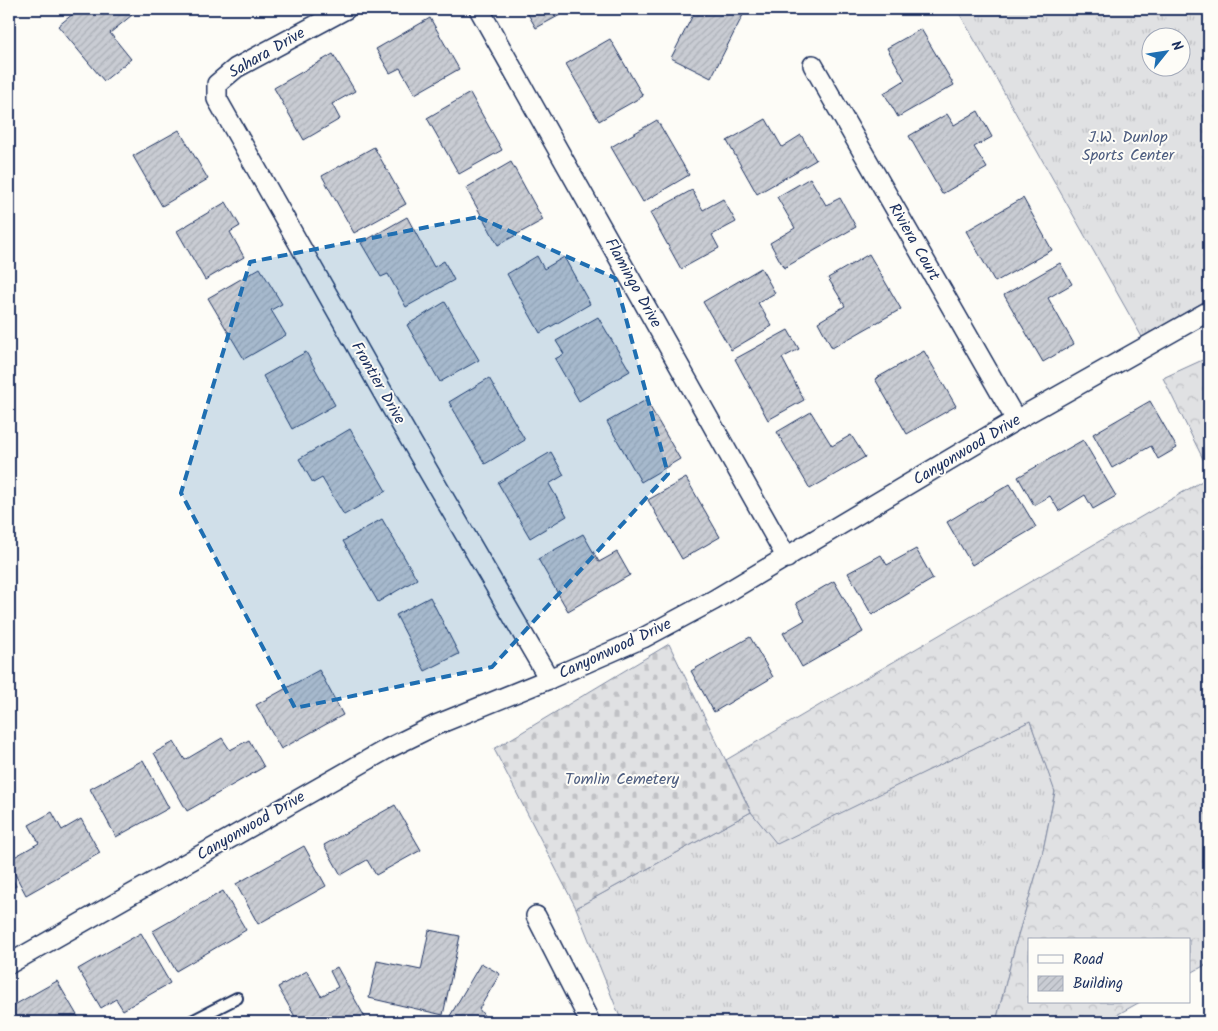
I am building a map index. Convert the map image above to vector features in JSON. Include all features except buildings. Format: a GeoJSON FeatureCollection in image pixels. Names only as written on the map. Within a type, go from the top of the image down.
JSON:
{"type":"FeatureCollection","features":[{"type":"Feature","properties":{"kind":"street","name":"Sahara Drive"},"geometry":{"type":"LineString","coordinates":[[216,84],[236,68],[346,9]]}},
{"type":"Feature","properties":{"kind":"street","name":"Flamingo Drive"},"geometry":{"type":"LineString","coordinates":[[478,9],[787,558]]}},
{"type":"Feature","properties":{"kind":"street","name":"Riviera Court"},"geometry":{"type":"LineString","coordinates":[[813,64],[1016,420]]}},
{"type":"Feature","properties":{"kind":"street","name":"Frontier Drive"},"geometry":{"type":"LineString","coordinates":[[216,84],[217,99],[395,413],[549,679]]}},
{"type":"Feature","properties":{"kind":"street","name":"Canyonwood Drive"},"geometry":{"type":"LineString","coordinates":[[9,964],[387,749],[436,725],[643,638],[714,600],[1016,420],[1209,311]]}},
{"type":"Feature","properties":{"kind":"street"},"geometry":{"type":"LineString","coordinates":[[536,916],[590,1022]]}},
{"type":"Feature","properties":{"kind":"lane"},"geometry":{"type":"LineString","coordinates":[[190,1022],[237,998]]}},
{"type":"Feature","properties":{"kind":"highlighted area"},"geometry":{"type":"Polygon","coordinates":[[[478,217],[615,278],[668,474],[492,667],[295,708],[181,493],[250,262],[478,217]]]}},
{"type":"Feature","properties":{"kind":"green space","name":"J.W. Dunlop Sports Center"},"geometry":{"type":"Polygon","coordinates":[[[957,9],[1209,9],[1209,299],[1142,337],[957,9]]]}},
{"type":"Feature","properties":{"kind":"green space"},"geometry":{"type":"Polygon","coordinates":[[[1209,357],[1209,471],[1163,378],[1209,357]]]}},
{"type":"Feature","properties":{"kind":"green space"},"geometry":{"type":"Polygon","coordinates":[[[1209,477],[1209,963],[1190,973],[1190,938],[1028,938],[1028,1004],[1136,1004],[1104,1022],[996,1022],[1016,942],[1042,855],[1055,792],[1030,721],[777,844],[751,812],[726,760],[1209,477]]]}},
{"type":"Feature","properties":{"kind":"green space","name":"Tomlin Cemetery"},"geometry":{"type":"Polygon","coordinates":[[[669,644],[751,812],[576,908],[494,749],[669,644]]]}},
{"type":"Feature","properties":{"kind":"green space"},"geometry":{"type":"Polygon","coordinates":[[[1030,721],[1055,791],[1042,855],[1016,942],[996,1022],[622,1022],[576,908],[751,812],[777,843],[1030,721]]]}}]}
